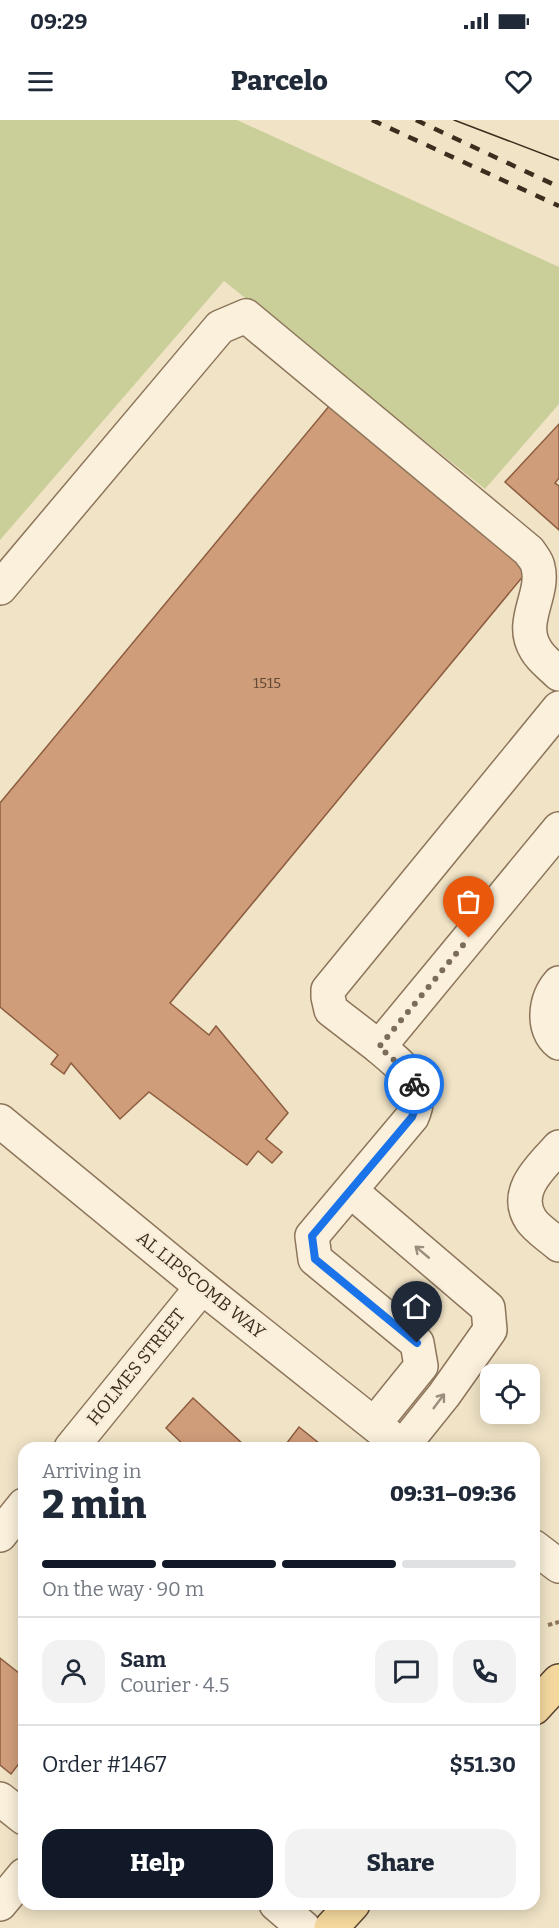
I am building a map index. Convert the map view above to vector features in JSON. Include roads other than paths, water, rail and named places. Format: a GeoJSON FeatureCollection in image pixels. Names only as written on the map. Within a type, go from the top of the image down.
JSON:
{"type":"FeatureCollection","features":[{"type":"Feature","properties":{"kind":"main road"},"geometry":{"type":"LineString","coordinates":[[540,1702],[559,1681]]}},
{"type":"Feature","properties":{"kind":"main road"},"geometry":{"type":"LineString","coordinates":[[330,1928],[347,1910]]}},
{"type":"Feature","properties":{"kind":"street"},"geometry":{"type":"LineString","coordinates":[[0,588],[220,327],[246,316],[528,551],[538,564],[540,580],[529,626],[530,639],[536,651],[559,674]]}},
{"type":"Feature","properties":{"kind":"street"},"geometry":{"type":"LineString","coordinates":[[386,1439],[421,1366],[417,1343],[315,1259],[312,1236],[412,1117],[417,1106],[417,1095],[409,1073],[331,1010],[328,990],[559,708]]}},
{"type":"Feature","properties":{"kind":"street"},"geometry":{"type":"LineString","coordinates":[[379,1047],[559,829]]}},
{"type":"Feature","properties":{"kind":"street"},"geometry":{"type":"LineString","coordinates":[[552,1029],[553,990],[559,983]]}},
{"type":"Feature","properties":{"kind":"street","name":"AL LIPSCOMB WAY"},"geometry":{"type":"LineString","coordinates":[[0,1121],[386,1439]]}},
{"type":"Feature","properties":{"kind":"street"},"geometry":{"type":"LineString","coordinates":[[559,1147],[530,1179],[525,1195],[526,1210],[531,1221],[559,1245]]}},
{"type":"Feature","properties":{"kind":"street"},"geometry":{"type":"LineString","coordinates":[[351,1191],[488,1308],[490,1330],[444,1395],[386,1439]]}},
{"type":"Feature","properties":{"kind":"street","name":"HOLMES STREET"},"geometry":{"type":"LineString","coordinates":[[76,1442],[202,1287]]}},
{"type":"Feature","properties":{"kind":"street"},"geometry":{"type":"LineString","coordinates":[[0,1535],[18,1512]]}},
{"type":"Feature","properties":{"kind":"street"},"geometry":{"type":"LineString","coordinates":[[540,1552],[559,1566]]}},
{"type":"Feature","properties":{"kind":"street"},"geometry":{"type":"LineString","coordinates":[[0,1799],[18,1813]]}},
{"type":"Feature","properties":{"kind":"street"},"geometry":{"type":"LineString","coordinates":[[0,1904],[18,1882]]}},
{"type":"Feature","properties":{"kind":"street"},"geometry":{"type":"LineString","coordinates":[[283,1910],[304,1928]]}},
{"type":"Feature","properties":{"kind":"tram line"},"geometry":{"type":"LineString","coordinates":[[454,120],[559,160]]}},
{"type":"Feature","properties":{"kind":"railway"},"geometry":{"type":"LineString","coordinates":[[372,120],[559,206]]}},
{"type":"Feature","properties":{"kind":"railway"},"geometry":{"type":"LineString","coordinates":[[416,120],[559,187]]}}]}
